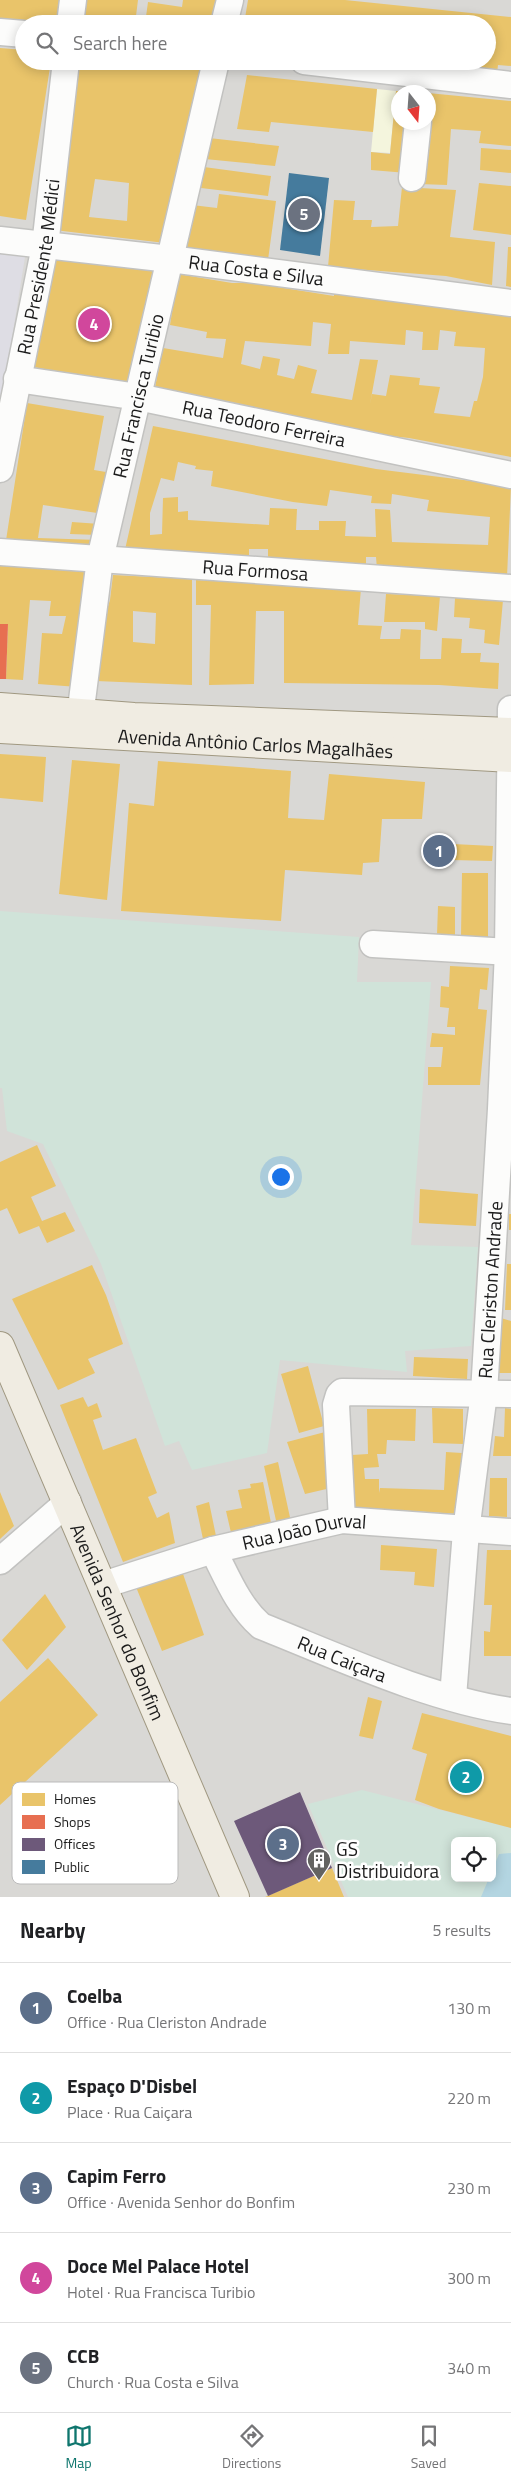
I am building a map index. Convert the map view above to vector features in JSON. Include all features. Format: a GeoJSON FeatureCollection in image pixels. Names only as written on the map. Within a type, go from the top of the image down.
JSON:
{"type":"FeatureCollection","features":[{"type":"Feature","properties":{"kind":"main road","name":"Avenida Antônio Carlos Magalhães"},"geometry":{"type":"LineString","coordinates":[[0,707],[79,723],[511,745]]}},
{"type":"Feature","properties":{"kind":"main road","name":"Avenida Antônio Carlos Magalhães"},"geometry":{"type":"LineString","coordinates":[[0,729],[79,723]]}},
{"type":"Feature","properties":{"kind":"main road","name":"Avenida Senhor do Bonfim"},"geometry":{"type":"LineString","coordinates":[[0,1346],[235,1897]]}},
{"type":"Feature","properties":{"kind":"street"},"geometry":{"type":"LineString","coordinates":[[71,15],[73,0]]}},
{"type":"Feature","properties":{"kind":"street"},"geometry":{"type":"LineString","coordinates":[[226,15],[230,0]]}},
{"type":"Feature","properties":{"kind":"street"},"geometry":{"type":"LineString","coordinates":[[0,32],[15,33]]}},
{"type":"Feature","properties":{"kind":"street","name":"Rua Presidente Médici"},"geometry":{"type":"LineString","coordinates":[[0,469],[16,378],[45,246],[65,70]]}},
{"type":"Feature","properties":{"kind":"street","name":"Rua Francisca Turibio"},"geometry":{"type":"LineString","coordinates":[[79,723],[100,559],[214,70]]}},
{"type":"Feature","properties":{"kind":"street"},"geometry":{"type":"LineString","coordinates":[[350,70],[422,84],[511,85]]}},
{"type":"Feature","properties":{"kind":"street"},"geometry":{"type":"LineString","coordinates":[[412,178],[417,130]]}},
{"type":"Feature","properties":{"kind":"street","name":"Rua Costa e Silva"},"geometry":{"type":"LineString","coordinates":[[0,240],[170,258],[511,302]]}},
{"type":"Feature","properties":{"kind":"street","name":"Rua Teodoro Ferreira"},"geometry":{"type":"LineString","coordinates":[[16,378],[138,397],[511,475]]}},
{"type":"Feature","properties":{"kind":"street","name":"Rua Formosa"},"geometry":{"type":"LineString","coordinates":[[0,552],[511,588]]}},
{"type":"Feature","properties":{"kind":"street","name":"Rua Cleriston Andrade"},"geometry":{"type":"LineString","coordinates":[[453,1697],[466,1531],[502,1242],[510,952],[511,709]]}},
{"type":"Feature","properties":{"kind":"street"},"geometry":{"type":"LineString","coordinates":[[373,944],[510,952]]}},
{"type":"Feature","properties":{"kind":"street"},"geometry":{"type":"LineString","coordinates":[[342,1520],[336,1405],[339,1395],[346,1391],[511,1394]]}},
{"type":"Feature","properties":{"kind":"street"},"geometry":{"type":"LineString","coordinates":[[0,1561],[68,1502]]}},
{"type":"Feature","properties":{"kind":"street","name":"Rua João Durval"},"geometry":{"type":"LineString","coordinates":[[103,1585],[213,1550],[342,1520],[466,1531],[511,1532]]}},
{"type":"Feature","properties":{"kind":"street","name":"Rua Caiçara"},"geometry":{"type":"LineString","coordinates":[[213,1550],[241,1603],[250,1617],[261,1626],[385,1676],[453,1697],[511,1711]]}},
{"type":"Feature","properties":{"kind":"shaded area"},"geometry":{"type":"Polygon","coordinates":[[[0,0],[511,0],[511,1897],[0,1897],[0,0]]]}},
{"type":"Feature","properties":{"kind":"shaded area"},"geometry":{"type":"Polygon","coordinates":[[[377,89],[391,90],[392,130],[390,153],[371,152],[377,89]]]}},
{"type":"Feature","properties":{"kind":"shaded area"},"geometry":{"type":"Polygon","coordinates":[[[0,253],[25,257],[0,413],[0,253]]]}},
{"type":"Feature","properties":{"kind":"shaded area"},"geometry":{"type":"Polygon","coordinates":[[[0,911],[359,937],[357,982],[431,982],[411,1245],[478,1247],[471,1346],[405,1351],[407,1372],[280,1360],[267,1453],[192,1470],[179,1441],[165,1446],[101,1264],[43,1144],[7,1131],[2,1088],[0,1088],[0,911]]]}},
{"type":"Feature","properties":{"kind":"shaded area"},"geometry":{"type":"Polygon","coordinates":[[[362,1790],[511,1828],[511,1897],[348,1897],[308,1804],[362,1790]]]}},
{"type":"Feature","properties":{"kind":"water"},"geometry":{"type":"Polygon","coordinates":[[[511,1853],[511,1897],[481,1897],[487,1882],[496,1882],[496,1861],[499,1854],[511,1853]]]}},
{"type":"Feature","properties":{"kind":"building: Homes"},"geometry":{"type":"Polygon","coordinates":[[[0,0],[61,0],[58,15],[15,15],[15,23],[0,22],[0,0]]]}},
{"type":"Feature","properties":{"kind":"building: Homes"},"geometry":{"type":"Polygon","coordinates":[[[84,0],[138,0],[136,15],[83,15],[84,0]]]}},
{"type":"Feature","properties":{"kind":"building: Homes"},"geometry":{"type":"Polygon","coordinates":[[[183,0],[220,0],[216,15],[146,15],[148,2],[182,7],[183,0]]]}},
{"type":"Feature","properties":{"kind":"building: Homes"},"geometry":{"type":"Polygon","coordinates":[[[248,0],[345,0],[491,15],[246,15],[248,0]]]}},
{"type":"Feature","properties":{"kind":"building: Homes"},"geometry":{"type":"Polygon","coordinates":[[[496,15],[511,17],[511,66],[498,65],[497,73],[473,70],[496,70],[496,15]]]}},
{"type":"Feature","properties":{"kind":"building: Homes"},"geometry":{"type":"Polygon","coordinates":[[[0,48],[15,49],[15,70],[50,70],[26,220],[0,216],[0,48]]]}},
{"type":"Feature","properties":{"kind":"building: Homes"},"geometry":{"type":"Polygon","coordinates":[[[77,70],[206,70],[165,243],[54,230],[77,70]],[[95,179],[89,217],[127,221],[129,183],[95,179]]]}},
{"type":"Feature","properties":{"kind":"building: Homes"},"geometry":{"type":"Polygon","coordinates":[[[247,75],[377,89],[373,132],[271,122],[269,132],[237,129],[247,75]]]}},
{"type":"Feature","properties":{"kind":"building: Homes"},"geometry":{"type":"Polygon","coordinates":[[[436,94],[511,101],[511,146],[479,143],[481,131],[451,129],[447,185],[419,184],[427,130],[436,130],[436,94]]]}},
{"type":"Feature","properties":{"kind":"building: Homes"},"geometry":{"type":"Polygon","coordinates":[[[392,130],[411,130],[407,173],[371,170],[371,152],[390,154],[392,130]]]}},
{"type":"Feature","properties":{"kind":"building: Homes"},"geometry":{"type":"Polygon","coordinates":[[[209,138],[279,146],[275,166],[205,159],[209,138]]]}},
{"type":"Feature","properties":{"kind":"building: Homes"},"geometry":{"type":"Polygon","coordinates":[[[481,148],[511,150],[511,173],[480,170],[481,148]]]}},
{"type":"Feature","properties":{"kind":"building: Homes"},"geometry":{"type":"Polygon","coordinates":[[[204,167],[271,176],[268,196],[201,188],[204,167]]]}},
{"type":"Feature","properties":{"kind":"building: Homes"},"geometry":{"type":"Polygon","coordinates":[[[479,183],[511,186],[511,235],[473,230],[479,183]]]}},
{"type":"Feature","properties":{"kind":"building: Homes"},"geometry":{"type":"Polygon","coordinates":[[[402,187],[456,190],[450,237],[495,242],[492,285],[446,276],[328,267],[334,200],[355,201],[353,220],[372,220],[371,227],[398,226],[402,187]]]}},
{"type":"Feature","properties":{"kind":"building: Homes"},"geometry":{"type":"Polygon","coordinates":[[[219,194],[276,201],[268,260],[184,250],[192,205],[217,208],[219,194]]]}},
{"type":"Feature","properties":{"kind":"building: Homes"},"geometry":{"type":"Polygon","coordinates":[[[508,247],[511,247],[511,287],[506,286],[508,247]]]}},
{"type":"Feature","properties":{"kind":"building: Homes"},"geometry":{"type":"Polygon","coordinates":[[[54,252],[162,265],[135,385],[33,367],[54,252]]]}},
{"type":"Feature","properties":{"kind":"building: Homes"},"geometry":{"type":"Polygon","coordinates":[[[178,274],[232,283],[253,283],[334,296],[334,293],[511,316],[511,457],[409,438],[364,433],[154,392],[163,348],[223,358],[226,339],[206,338],[207,332],[170,325],[178,274]],[[313,322],[311,346],[245,341],[241,364],[260,369],[263,356],[280,359],[277,375],[294,379],[298,365],[317,370],[311,393],[352,400],[360,359],[378,360],[370,404],[372,394],[386,396],[390,375],[420,378],[419,385],[440,387],[434,413],[470,417],[474,401],[477,401],[483,377],[485,348],[454,346],[456,332],[440,330],[438,350],[422,350],[423,332],[406,330],[405,345],[350,341],[349,354],[328,354],[331,324],[313,322]]]}},
{"type":"Feature","properties":{"kind":"building: Homes"},"geometry":{"type":"Polygon","coordinates":[[[27,403],[104,416],[94,470],[112,473],[104,514],[43,505],[38,538],[98,540],[96,554],[5,547],[27,403]]]}},
{"type":"Feature","properties":{"kind":"building: Homes"},"geometry":{"type":"Polygon","coordinates":[[[153,426],[376,469],[511,486],[507,577],[409,573],[410,567],[377,569],[376,557],[366,557],[366,569],[268,567],[268,549],[249,549],[249,562],[124,554],[153,426]],[[178,462],[174,481],[161,478],[150,513],[150,535],[162,534],[163,498],[178,497],[178,512],[188,511],[188,520],[269,525],[270,508],[297,509],[296,530],[319,530],[319,521],[346,521],[345,536],[376,537],[375,509],[390,510],[392,542],[488,545],[490,517],[427,511],[429,500],[392,494],[391,504],[371,503],[372,496],[330,490],[327,506],[293,502],[211,486],[213,471],[195,469],[196,466],[178,462]]]}},
{"type":"Feature","properties":{"kind":"building: Homes"},"geometry":{"type":"Polygon","coordinates":[[[72,522],[100,524],[98,535],[70,534],[72,522]]]}},
{"type":"Feature","properties":{"kind":"building: Homes"},"geometry":{"type":"Polygon","coordinates":[[[0,563],[92,573],[78,687],[38,684],[42,633],[62,634],[66,616],[49,616],[51,601],[30,600],[23,680],[6,679],[8,624],[0,624],[0,563]]]}},
{"type":"Feature","properties":{"kind":"building: Homes"},"geometry":{"type":"Polygon","coordinates":[[[113,575],[192,579],[192,685],[96,681],[103,622],[110,600],[113,575]],[[133,611],[133,642],[155,644],[156,613],[133,611]]]}},
{"type":"Feature","properties":{"kind":"building: Homes"},"geometry":{"type":"Polygon","coordinates":[[[196,580],[361,588],[358,625],[382,626],[380,639],[400,639],[401,629],[421,630],[420,659],[441,659],[442,638],[462,639],[461,653],[481,653],[480,662],[499,663],[498,689],[439,685],[284,683],[284,611],[256,611],[254,684],[209,685],[211,605],[196,605],[196,580]]]}},
{"type":"Feature","properties":{"kind":"building: Homes"},"geometry":{"type":"Polygon","coordinates":[[[386,594],[440,596],[437,631],[425,629],[425,622],[384,622],[386,594]]]}},
{"type":"Feature","properties":{"kind":"building: Homes"},"geometry":{"type":"Polygon","coordinates":[[[455,598],[503,600],[499,645],[484,643],[485,630],[469,628],[470,618],[454,617],[455,598]]]}},
{"type":"Feature","properties":{"kind":"building: Homes"},"geometry":{"type":"Polygon","coordinates":[[[0,754],[46,757],[43,802],[0,798],[0,754]]]}},
{"type":"Feature","properties":{"kind":"building: Homes"},"geometry":{"type":"Polygon","coordinates":[[[72,760],[120,764],[107,900],[59,894],[72,760]]]}},
{"type":"Feature","properties":{"kind":"building: Homes"},"geometry":{"type":"Polygon","coordinates":[[[158,761],[291,771],[288,818],[324,820],[329,774],[425,782],[422,819],[382,819],[379,862],[363,863],[362,875],[285,870],[281,921],[121,911],[129,803],[154,806],[158,761]]]}},
{"type":"Feature","properties":{"kind":"building: Homes"},"geometry":{"type":"Polygon","coordinates":[[[453,844],[493,846],[492,861],[452,860],[453,844]]]}},
{"type":"Feature","properties":{"kind":"building: Homes"},"geometry":{"type":"Polygon","coordinates":[[[462,873],[488,873],[488,937],[461,936],[462,873]]]}},
{"type":"Feature","properties":{"kind":"building: Homes"},"geometry":{"type":"Polygon","coordinates":[[[438,906],[455,907],[455,936],[437,935],[438,906]]]}},
{"type":"Feature","properties":{"kind":"building: Homes"},"geometry":{"type":"Polygon","coordinates":[[[450,966],[489,968],[487,990],[480,989],[478,1009],[487,1010],[480,1085],[428,1085],[428,1067],[441,1067],[443,1047],[430,1047],[432,1033],[455,1035],[455,1027],[447,1027],[449,1008],[440,1007],[441,986],[449,987],[450,966]]]}},
{"type":"Feature","properties":{"kind":"building: Homes"},"geometry":{"type":"Polygon","coordinates":[[[37,1145],[56,1186],[31,1197],[42,1221],[65,1212],[75,1231],[47,1243],[39,1226],[19,1234],[7,1208],[0,1211],[0,1162],[37,1145]]]}},
{"type":"Feature","properties":{"kind":"building: Homes"},"geometry":{"type":"Polygon","coordinates":[[[420,1189],[478,1194],[476,1226],[419,1223],[420,1189]]]}},
{"type":"Feature","properties":{"kind":"building: Homes"},"geometry":{"type":"Polygon","coordinates":[[[509,1214],[511,1214],[511,1230],[509,1230],[509,1214]]]}},
{"type":"Feature","properties":{"kind":"building: Homes"},"geometry":{"type":"Polygon","coordinates":[[[507,1264],[511,1264],[511,1310],[505,1310],[507,1264]]]}},
{"type":"Feature","properties":{"kind":"building: Homes"},"geometry":{"type":"Polygon","coordinates":[[[92,1265],[106,1295],[123,1344],[88,1359],[95,1373],[58,1390],[12,1299],[92,1265]]]}},
{"type":"Feature","properties":{"kind":"building: Homes"},"geometry":{"type":"Polygon","coordinates":[[[501,1318],[511,1321],[511,1373],[499,1373],[501,1318]]]}},
{"type":"Feature","properties":{"kind":"building: Homes"},"geometry":{"type":"Polygon","coordinates":[[[414,1357],[468,1359],[467,1379],[413,1376],[414,1357]]]}},
{"type":"Feature","properties":{"kind":"building: Homes"},"geometry":{"type":"Polygon","coordinates":[[[308,1366],[324,1426],[299,1433],[281,1374],[308,1366]]]}},
{"type":"Feature","properties":{"kind":"building: Homes"},"geometry":{"type":"Polygon","coordinates":[[[83,1397],[88,1407],[97,1403],[102,1417],[93,1420],[103,1450],[136,1438],[157,1493],[148,1497],[157,1518],[169,1512],[175,1543],[123,1562],[60,1405],[83,1397]]]}},
{"type":"Feature","properties":{"kind":"building: Homes"},"geometry":{"type":"Polygon","coordinates":[[[432,1408],[463,1409],[463,1444],[433,1443],[432,1408]]]}},
{"type":"Feature","properties":{"kind":"building: Homes"},"geometry":{"type":"Polygon","coordinates":[[[505,1408],[511,1409],[511,1456],[493,1456],[495,1436],[504,1437],[505,1408]]]}},
{"type":"Feature","properties":{"kind":"building: Homes"},"geometry":{"type":"Polygon","coordinates":[[[367,1409],[416,1409],[415,1441],[387,1440],[386,1454],[377,1454],[379,1467],[364,1468],[365,1479],[379,1479],[379,1493],[380,1488],[444,1490],[446,1452],[462,1453],[458,1514],[350,1507],[352,1455],[368,1454],[367,1409]]]}},
{"type":"Feature","properties":{"kind":"building: Homes"},"geometry":{"type":"Polygon","coordinates":[[[325,1432],[335,1487],[305,1494],[287,1442],[325,1432]]]}},
{"type":"Feature","properties":{"kind":"building: Homes"},"geometry":{"type":"Polygon","coordinates":[[[278,1462],[291,1522],[277,1525],[264,1466],[278,1462]]]}},
{"type":"Feature","properties":{"kind":"building: Homes"},"geometry":{"type":"Polygon","coordinates":[[[490,1478],[507,1478],[507,1517],[489,1516],[490,1478]]]}},
{"type":"Feature","properties":{"kind":"building: Homes"},"geometry":{"type":"Polygon","coordinates":[[[263,1482],[272,1528],[232,1537],[226,1511],[242,1508],[238,1490],[251,1488],[250,1484],[263,1482]]]}},
{"type":"Feature","properties":{"kind":"building: Homes"},"geometry":{"type":"Polygon","coordinates":[[[0,1492],[14,1526],[0,1539],[0,1492]]]}},
{"type":"Feature","properties":{"kind":"building: Homes"},"geometry":{"type":"Polygon","coordinates":[[[209,1502],[216,1536],[203,1539],[196,1506],[209,1502]]]}},
{"type":"Feature","properties":{"kind":"building: Homes"},"geometry":{"type":"Polygon","coordinates":[[[381,1545],[437,1549],[434,1587],[414,1585],[415,1572],[380,1570],[381,1545]]]}},
{"type":"Feature","properties":{"kind":"building: Homes"},"geometry":{"type":"Polygon","coordinates":[[[487,1550],[511,1550],[511,1656],[484,1656],[484,1631],[490,1632],[492,1605],[484,1605],[487,1550]]]}},
{"type":"Feature","properties":{"kind":"building: Homes"},"geometry":{"type":"Polygon","coordinates":[[[182,1571],[204,1635],[162,1651],[136,1587],[182,1571]]]}},
{"type":"Feature","properties":{"kind":"building: Homes"},"geometry":{"type":"Polygon","coordinates":[[[45,1594],[66,1627],[27,1670],[2,1640],[45,1594]]]}},
{"type":"Feature","properties":{"kind":"building: Homes"},"geometry":{"type":"Polygon","coordinates":[[[48,1658],[98,1715],[25,1782],[12,1782],[12,1794],[0,1805],[0,1702],[48,1658]]]}},
{"type":"Feature","properties":{"kind":"building: Homes"},"geometry":{"type":"Polygon","coordinates":[[[368,1697],[382,1701],[373,1739],[359,1736],[368,1697]]]}},
{"type":"Feature","properties":{"kind":"building: Homes"},"geometry":{"type":"Polygon","coordinates":[[[422,1713],[511,1736],[511,1828],[439,1809],[415,1800],[427,1754],[412,1749],[422,1713]]]}},
{"type":"Feature","properties":{"kind":"building: Homes","name":"GS Distribuidora"},"geometry":{"type":"Polygon","coordinates":[[[332,1868],[344,1897],[265,1897],[332,1868]]]}},
{"type":"Feature","properties":{"kind":"building: Shops"},"geometry":{"type":"Polygon","coordinates":[[[0,624],[8,624],[6,679],[0,679],[0,624]]]}},
{"type":"Feature","properties":{"kind":"building: Offices"},"geometry":{"type":"Polygon","coordinates":[[[426,843],[453,844],[452,860],[425,859],[426,843]]]}},
{"type":"Feature","properties":{"kind":"building: Offices"},"geometry":{"type":"Polygon","coordinates":[[[300,1792],[332,1868],[268,1896],[234,1821],[300,1792]]]}},
{"type":"Feature","properties":{"kind":"building: Public"},"geometry":{"type":"Polygon","coordinates":[[[289,173],[329,178],[320,256],[280,250],[289,173]]]}},
{"type":"Feature","properties":{"kind":"place","name":"CCB"},"geometry":{"type":"Point","coordinates":[304,214]}},
{"type":"Feature","properties":{"kind":"place","name":"Doce Mel Palace Hotel"},"geometry":{"type":"Point","coordinates":[94,324]}},
{"type":"Feature","properties":{"kind":"place","name":"Coelba"},"geometry":{"type":"Point","coordinates":[439,851]}},
{"type":"Feature","properties":{"kind":"place","name":"Espaço D'Disbel"},"geometry":{"type":"Point","coordinates":[466,1777]}},
{"type":"Feature","properties":{"kind":"place","name":"Capim Ferro"},"geometry":{"type":"Point","coordinates":[283,1844]}},
{"type":"Feature","properties":{"kind":"place","name":"GS Distribuidora"},"geometry":{"type":"Point","coordinates":[319,1881]}}]}
